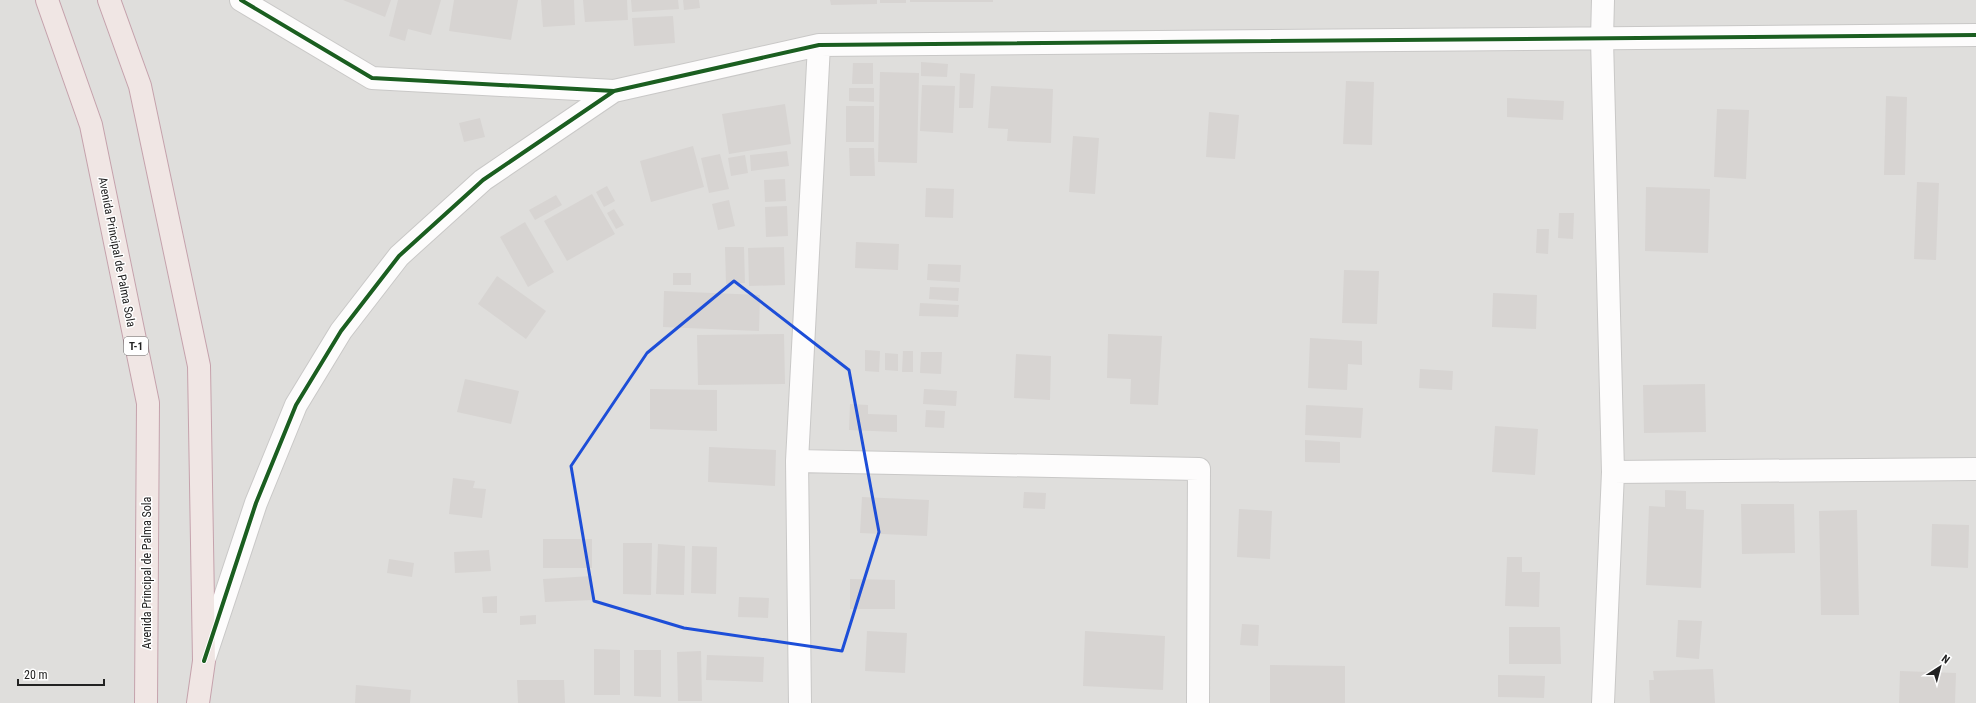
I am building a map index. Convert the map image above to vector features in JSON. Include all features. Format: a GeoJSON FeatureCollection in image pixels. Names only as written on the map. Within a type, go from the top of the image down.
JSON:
{"type":"FeatureCollection","features":[{"type":"Feature","properties":{"kind":"highway","name":"Avenida Principal de Palma Sola"},"geometry":{"type":"LineString","coordinates":[[47,0],[92,125],[148,403],[146,703]]}},
{"type":"Feature","properties":{"kind":"highway"},"geometry":{"type":"LineString","coordinates":[[108,0],[140,86],[200,366],[204,661],[198,703]]}},
{"type":"Feature","properties":{"kind":"street"},"geometry":{"type":"LineString","coordinates":[[1603,0],[1602,39],[1612,472],[1603,703]]}},
{"type":"Feature","properties":{"kind":"street"},"geometry":{"type":"LineString","coordinates":[[242,1],[372,78],[614,91],[819,45],[1976,35]]}},
{"type":"Feature","properties":{"kind":"street"},"geometry":{"type":"LineString","coordinates":[[800,703],[797,461],[819,45]]}},
{"type":"Feature","properties":{"kind":"street"},"geometry":{"type":"LineString","coordinates":[[204,661],[256,503],[296,405],[341,331],[399,256],[483,180],[614,91]]}},
{"type":"Feature","properties":{"kind":"street"},"geometry":{"type":"LineString","coordinates":[[797,461],[1199,469],[1198,703]]}},
{"type":"Feature","properties":{"kind":"street"},"geometry":{"type":"LineString","coordinates":[[1612,472],[1976,468]]}},
{"type":"Feature","properties":{"kind":"highlighted area"},"geometry":{"type":"Polygon","coordinates":[[[734,281],[849,370],[879,532],[842,651],[684,628],[594,601],[571,466],[647,353],[734,281]]]}},
{"type":"Feature","properties":{"kind":"shaded area"},"geometry":{"type":"Polygon","coordinates":[[[0,0],[1976,0],[1976,703],[0,703],[0,0]]]}},
{"type":"Feature","properties":{"kind":"building"},"geometry":{"type":"Polygon","coordinates":[[[343,0],[391,0],[385,17],[343,0]]]}},
{"type":"Feature","properties":{"kind":"building"},"geometry":{"type":"Polygon","coordinates":[[[398,0],[441,0],[431,35],[408,29],[405,41],[389,36],[398,0]]]}},
{"type":"Feature","properties":{"kind":"building"},"geometry":{"type":"Polygon","coordinates":[[[454,0],[518,0],[511,40],[449,31],[454,0]]]}},
{"type":"Feature","properties":{"kind":"building"},"geometry":{"type":"Polygon","coordinates":[[[541,0],[574,0],[575,25],[543,27],[541,0]]]}},
{"type":"Feature","properties":{"kind":"building"},"geometry":{"type":"Polygon","coordinates":[[[583,0],[627,0],[628,20],[585,22],[583,0]]]}},
{"type":"Feature","properties":{"kind":"building"},"geometry":{"type":"Polygon","coordinates":[[[631,0],[678,0],[679,9],[632,12],[631,0]]]}},
{"type":"Feature","properties":{"kind":"building"},"geometry":{"type":"Polygon","coordinates":[[[683,0],[699,0],[700,8],[684,10],[683,0]]]}},
{"type":"Feature","properties":{"kind":"building"},"geometry":{"type":"Polygon","coordinates":[[[830,0],[877,0],[877,4],[831,5],[830,0]]]}},
{"type":"Feature","properties":{"kind":"building"},"geometry":{"type":"Polygon","coordinates":[[[880,0],[906,0],[906,3],[880,3],[880,0]]]}},
{"type":"Feature","properties":{"kind":"building"},"geometry":{"type":"Polygon","coordinates":[[[910,0],[993,0],[993,2],[910,2],[910,0]]]}},
{"type":"Feature","properties":{"kind":"building"},"geometry":{"type":"Polygon","coordinates":[[[673,16],[675,43],[634,46],[632,18],[673,16]]]}},
{"type":"Feature","properties":{"kind":"building"},"geometry":{"type":"Polygon","coordinates":[[[921,62],[948,64],[947,77],[921,76],[921,62]]]}},
{"type":"Feature","properties":{"kind":"building"},"geometry":{"type":"Polygon","coordinates":[[[853,63],[873,63],[873,84],[852,84],[853,63]]]}},
{"type":"Feature","properties":{"kind":"building"},"geometry":{"type":"Polygon","coordinates":[[[880,72],[919,73],[917,163],[878,162],[880,72]]]}},
{"type":"Feature","properties":{"kind":"building"},"geometry":{"type":"Polygon","coordinates":[[[960,73],[975,74],[973,108],[959,108],[960,73]]]}},
{"type":"Feature","properties":{"kind":"building"},"geometry":{"type":"Polygon","coordinates":[[[1346,81],[1374,82],[1372,145],[1343,144],[1346,81]]]}},
{"type":"Feature","properties":{"kind":"building"},"geometry":{"type":"Polygon","coordinates":[[[922,85],[955,86],[953,133],[920,131],[922,85]]]}},
{"type":"Feature","properties":{"kind":"building"},"geometry":{"type":"Polygon","coordinates":[[[991,86],[1053,89],[1051,143],[1007,141],[1008,129],[988,128],[991,86]]]}},
{"type":"Feature","properties":{"kind":"building"},"geometry":{"type":"Polygon","coordinates":[[[849,88],[874,88],[874,102],[849,101],[849,88]]]}},
{"type":"Feature","properties":{"kind":"building"},"geometry":{"type":"Polygon","coordinates":[[[1886,96],[1907,97],[1905,175],[1884,175],[1886,96]]]}},
{"type":"Feature","properties":{"kind":"building"},"geometry":{"type":"Polygon","coordinates":[[[1507,98],[1564,101],[1563,120],[1507,117],[1507,98]]]}},
{"type":"Feature","properties":{"kind":"building"},"geometry":{"type":"Polygon","coordinates":[[[785,104],[791,144],[729,154],[722,114],[785,104]]]}},
{"type":"Feature","properties":{"kind":"building"},"geometry":{"type":"Polygon","coordinates":[[[846,106],[874,106],[874,142],[846,142],[846,106]]]}},
{"type":"Feature","properties":{"kind":"building"},"geometry":{"type":"Polygon","coordinates":[[[1717,109],[1749,110],[1746,179],[1714,177],[1717,109]]]}},
{"type":"Feature","properties":{"kind":"building"},"geometry":{"type":"Polygon","coordinates":[[[1209,112],[1239,115],[1235,159],[1206,157],[1209,112]]]}},
{"type":"Feature","properties":{"kind":"building"},"geometry":{"type":"Polygon","coordinates":[[[480,118],[485,137],[464,142],[459,123],[480,118]]]}},
{"type":"Feature","properties":{"kind":"building"},"geometry":{"type":"Polygon","coordinates":[[[1073,136],[1099,138],[1095,194],[1069,192],[1073,136]]]}},
{"type":"Feature","properties":{"kind":"building"},"geometry":{"type":"Polygon","coordinates":[[[693,146],[704,187],[651,202],[640,161],[693,146]]]}},
{"type":"Feature","properties":{"kind":"building"},"geometry":{"type":"Polygon","coordinates":[[[849,148],[874,148],[875,176],[850,176],[849,148]]]}},
{"type":"Feature","properties":{"kind":"building"},"geometry":{"type":"Polygon","coordinates":[[[787,151],[789,166],[751,171],[750,155],[787,151]]]}},
{"type":"Feature","properties":{"kind":"building"},"geometry":{"type":"Polygon","coordinates":[[[720,154],[729,189],[709,193],[701,158],[720,154]]]}},
{"type":"Feature","properties":{"kind":"building"},"geometry":{"type":"Polygon","coordinates":[[[745,155],[748,173],[731,176],[728,158],[745,155]]]}},
{"type":"Feature","properties":{"kind":"building"},"geometry":{"type":"Polygon","coordinates":[[[785,179],[786,201],[765,202],[764,180],[785,179]]]}},
{"type":"Feature","properties":{"kind":"building"},"geometry":{"type":"Polygon","coordinates":[[[1917,182],[1939,183],[1936,260],[1914,259],[1917,182]]]}},
{"type":"Feature","properties":{"kind":"building"},"geometry":{"type":"Polygon","coordinates":[[[607,186],[615,201],[604,207],[596,192],[607,186]]]}},
{"type":"Feature","properties":{"kind":"building"},"geometry":{"type":"Polygon","coordinates":[[[1646,187],[1710,189],[1708,253],[1645,251],[1646,187]]]}},
{"type":"Feature","properties":{"kind":"building"},"geometry":{"type":"Polygon","coordinates":[[[926,188],[954,189],[953,218],[925,217],[926,188]]]}},
{"type":"Feature","properties":{"kind":"building"},"geometry":{"type":"Polygon","coordinates":[[[592,194],[615,234],[567,261],[544,221],[592,194]]]}},
{"type":"Feature","properties":{"kind":"building"},"geometry":{"type":"Polygon","coordinates":[[[556,195],[562,205],[535,220],[529,210],[556,195]]]}},
{"type":"Feature","properties":{"kind":"building"},"geometry":{"type":"Polygon","coordinates":[[[729,200],[735,226],[718,230],[712,204],[729,200]]]}},
{"type":"Feature","properties":{"kind":"building"},"geometry":{"type":"Polygon","coordinates":[[[787,206],[788,236],[766,237],[765,207],[787,206]]]}},
{"type":"Feature","properties":{"kind":"building"},"geometry":{"type":"Polygon","coordinates":[[[614,209],[624,225],[616,229],[607,213],[614,209]]]}},
{"type":"Feature","properties":{"kind":"building"},"geometry":{"type":"Polygon","coordinates":[[[1559,213],[1574,213],[1573,239],[1558,238],[1559,213]]]}},
{"type":"Feature","properties":{"kind":"building"},"geometry":{"type":"Polygon","coordinates":[[[525,222],[554,272],[528,287],[500,237],[525,222]]]}},
{"type":"Feature","properties":{"kind":"building"},"geometry":{"type":"Polygon","coordinates":[[[1537,229],[1549,229],[1548,254],[1536,253],[1537,229]]]}},
{"type":"Feature","properties":{"kind":"building"},"geometry":{"type":"Polygon","coordinates":[[[856,242],[899,244],[898,270],[855,268],[856,242]]]}},
{"type":"Feature","properties":{"kind":"building"},"geometry":{"type":"Polygon","coordinates":[[[725,247],[744,247],[745,283],[726,284],[725,247]]]}},
{"type":"Feature","properties":{"kind":"building"},"geometry":{"type":"Polygon","coordinates":[[[784,247],[785,285],[749,286],[748,248],[784,247]]]}},
{"type":"Feature","properties":{"kind":"building"},"geometry":{"type":"Polygon","coordinates":[[[928,264],[961,265],[960,282],[927,280],[928,264]]]}},
{"type":"Feature","properties":{"kind":"building"},"geometry":{"type":"Polygon","coordinates":[[[1344,270],[1379,271],[1377,324],[1342,323],[1344,270]]]}},
{"type":"Feature","properties":{"kind":"building"},"geometry":{"type":"Polygon","coordinates":[[[673,273],[691,273],[691,285],[673,285],[673,273]]]}},
{"type":"Feature","properties":{"kind":"building"},"geometry":{"type":"Polygon","coordinates":[[[497,276],[546,311],[526,339],[478,304],[497,276]]]}},
{"type":"Feature","properties":{"kind":"building"},"geometry":{"type":"Polygon","coordinates":[[[930,287],[959,288],[958,301],[929,299],[930,287]]]}},
{"type":"Feature","properties":{"kind":"building"},"geometry":{"type":"Polygon","coordinates":[[[664,291],[760,295],[759,331],[663,327],[664,291]]]}},
{"type":"Feature","properties":{"kind":"building"},"geometry":{"type":"Polygon","coordinates":[[[1493,293],[1537,295],[1536,329],[1492,327],[1493,293]]]}},
{"type":"Feature","properties":{"kind":"building"},"geometry":{"type":"Polygon","coordinates":[[[920,303],[959,305],[958,317],[919,316],[920,303]]]}},
{"type":"Feature","properties":{"kind":"building"},"geometry":{"type":"Polygon","coordinates":[[[784,334],[785,384],[698,385],[697,335],[784,334]]]}},
{"type":"Feature","properties":{"kind":"building"},"geometry":{"type":"Polygon","coordinates":[[[1108,334],[1162,336],[1158,405],[1130,404],[1131,379],[1107,378],[1108,334]]]}},
{"type":"Feature","properties":{"kind":"building"},"geometry":{"type":"Polygon","coordinates":[[[1310,338],[1362,341],[1362,365],[1348,364],[1347,390],[1308,388],[1310,338]]]}},
{"type":"Feature","properties":{"kind":"building"},"geometry":{"type":"Polygon","coordinates":[[[865,350],[880,351],[879,372],[865,371],[865,350]]]}},
{"type":"Feature","properties":{"kind":"building"},"geometry":{"type":"Polygon","coordinates":[[[903,351],[913,351],[913,372],[902,372],[903,351]]]}},
{"type":"Feature","properties":{"kind":"building"},"geometry":{"type":"Polygon","coordinates":[[[921,352],[942,352],[941,374],[920,373],[921,352]]]}},
{"type":"Feature","properties":{"kind":"building"},"geometry":{"type":"Polygon","coordinates":[[[885,353],[898,354],[898,371],[885,370],[885,353]]]}},
{"type":"Feature","properties":{"kind":"building"},"geometry":{"type":"Polygon","coordinates":[[[1016,354],[1051,356],[1050,400],[1014,398],[1016,354]]]}},
{"type":"Feature","properties":{"kind":"building"},"geometry":{"type":"Polygon","coordinates":[[[1420,369],[1453,371],[1452,390],[1419,388],[1420,369]]]}},
{"type":"Feature","properties":{"kind":"building"},"geometry":{"type":"Polygon","coordinates":[[[465,379],[519,391],[511,424],[457,412],[465,379]]]}},
{"type":"Feature","properties":{"kind":"building"},"geometry":{"type":"Polygon","coordinates":[[[1705,384],[1706,432],[1644,433],[1643,385],[1705,384]]]}},
{"type":"Feature","properties":{"kind":"building"},"geometry":{"type":"Polygon","coordinates":[[[650,389],[717,390],[717,431],[650,429],[650,389]]]}},
{"type":"Feature","properties":{"kind":"building"},"geometry":{"type":"Polygon","coordinates":[[[924,389],[957,391],[956,406],[923,404],[924,389]]]}},
{"type":"Feature","properties":{"kind":"building"},"geometry":{"type":"Polygon","coordinates":[[[850,404],[868,405],[868,414],[897,415],[897,432],[849,430],[850,404]]]}},
{"type":"Feature","properties":{"kind":"building"},"geometry":{"type":"Polygon","coordinates":[[[1306,405],[1363,408],[1361,438],[1305,435],[1306,405]]]}},
{"type":"Feature","properties":{"kind":"building"},"geometry":{"type":"Polygon","coordinates":[[[926,410],[945,411],[944,428],[925,427],[926,410]]]}},
{"type":"Feature","properties":{"kind":"building"},"geometry":{"type":"Polygon","coordinates":[[[1495,426],[1538,429],[1535,475],[1492,472],[1495,426]]]}},
{"type":"Feature","properties":{"kind":"building"},"geometry":{"type":"Polygon","coordinates":[[[1305,440],[1340,442],[1340,463],[1305,462],[1305,440]]]}},
{"type":"Feature","properties":{"kind":"building"},"geometry":{"type":"Polygon","coordinates":[[[709,447],[776,450],[775,486],[708,482],[709,447]]]}},
{"type":"Feature","properties":{"kind":"building"},"geometry":{"type":"Polygon","coordinates":[[[453,478],[475,481],[473,488],[486,489],[482,518],[449,514],[453,478]]]}},
{"type":"Feature","properties":{"kind":"building"},"geometry":{"type":"Polygon","coordinates":[[[1665,490],[1686,491],[1686,509],[1704,510],[1701,588],[1646,585],[1649,506],[1665,507],[1665,490]]]}},
{"type":"Feature","properties":{"kind":"building"},"geometry":{"type":"Polygon","coordinates":[[[1024,492],[1046,493],[1045,509],[1023,508],[1024,492]]]}},
{"type":"Feature","properties":{"kind":"building"},"geometry":{"type":"Polygon","coordinates":[[[862,497],[929,500],[927,536],[860,533],[862,497]]]}},
{"type":"Feature","properties":{"kind":"building"},"geometry":{"type":"Polygon","coordinates":[[[1741,504],[1794,504],[1795,553],[1742,554],[1741,504]]]}},
{"type":"Feature","properties":{"kind":"building"},"geometry":{"type":"Polygon","coordinates":[[[1239,509],[1272,511],[1270,559],[1237,557],[1239,509]]]}},
{"type":"Feature","properties":{"kind":"building"},"geometry":{"type":"Polygon","coordinates":[[[1857,510],[1859,615],[1821,615],[1819,511],[1857,510]]]}},
{"type":"Feature","properties":{"kind":"building"},"geometry":{"type":"Polygon","coordinates":[[[1932,524],[1969,525],[1968,568],[1931,566],[1932,524]]]}},
{"type":"Feature","properties":{"kind":"building"},"geometry":{"type":"Polygon","coordinates":[[[543,539],[592,539],[592,568],[543,568],[543,539]]]}},
{"type":"Feature","properties":{"kind":"building"},"geometry":{"type":"Polygon","coordinates":[[[623,543],[652,543],[651,595],[623,594],[623,543]]]}},
{"type":"Feature","properties":{"kind":"building"},"geometry":{"type":"Polygon","coordinates":[[[658,544],[685,546],[684,595],[656,594],[658,544]]]}},
{"type":"Feature","properties":{"kind":"building"},"geometry":{"type":"Polygon","coordinates":[[[692,546],[717,547],[716,594],[691,593],[692,546]]]}},
{"type":"Feature","properties":{"kind":"building"},"geometry":{"type":"Polygon","coordinates":[[[489,550],[491,571],[455,573],[454,552],[489,550]]]}},
{"type":"Feature","properties":{"kind":"building"},"geometry":{"type":"Polygon","coordinates":[[[1507,557],[1522,557],[1522,572],[1540,572],[1539,607],[1505,606],[1507,557]]]}},
{"type":"Feature","properties":{"kind":"building"},"geometry":{"type":"Polygon","coordinates":[[[389,559],[414,563],[412,577],[387,573],[389,559]]]}},
{"type":"Feature","properties":{"kind":"building"},"geometry":{"type":"Polygon","coordinates":[[[592,576],[593,600],[545,602],[543,579],[592,576]]]}},
{"type":"Feature","properties":{"kind":"building"},"geometry":{"type":"Polygon","coordinates":[[[850,579],[895,580],[895,609],[850,609],[850,579]]]}},
{"type":"Feature","properties":{"kind":"building"},"geometry":{"type":"Polygon","coordinates":[[[497,596],[497,613],[483,613],[482,597],[497,596]]]}},
{"type":"Feature","properties":{"kind":"building"},"geometry":{"type":"Polygon","coordinates":[[[739,597],[769,598],[768,618],[738,617],[739,597]]]}},
{"type":"Feature","properties":{"kind":"building"},"geometry":{"type":"Polygon","coordinates":[[[536,615],[536,624],[520,625],[520,616],[536,615]]]}},
{"type":"Feature","properties":{"kind":"building"},"geometry":{"type":"Polygon","coordinates":[[[1678,620],[1702,621],[1699,659],[1676,657],[1678,620]]]}},
{"type":"Feature","properties":{"kind":"building"},"geometry":{"type":"Polygon","coordinates":[[[1242,624],[1259,625],[1258,646],[1240,645],[1242,624]]]}},
{"type":"Feature","properties":{"kind":"building"},"geometry":{"type":"Polygon","coordinates":[[[1509,627],[1560,627],[1561,664],[1509,664],[1509,627]]]}},
{"type":"Feature","properties":{"kind":"building"},"geometry":{"type":"Polygon","coordinates":[[[867,631],[907,633],[905,673],[865,671],[867,631]]]}},
{"type":"Feature","properties":{"kind":"building"},"geometry":{"type":"Polygon","coordinates":[[[1085,631],[1165,636],[1163,690],[1083,686],[1085,631]]]}},
{"type":"Feature","properties":{"kind":"building"},"geometry":{"type":"Polygon","coordinates":[[[594,649],[620,650],[620,695],[594,695],[594,649]]]}},
{"type":"Feature","properties":{"kind":"building"},"geometry":{"type":"Polygon","coordinates":[[[634,650],[661,650],[661,697],[634,696],[634,650]]]}},
{"type":"Feature","properties":{"kind":"building"},"geometry":{"type":"Polygon","coordinates":[[[701,651],[702,701],[678,701],[677,652],[701,651]]]}},
{"type":"Feature","properties":{"kind":"building"},"geometry":{"type":"Polygon","coordinates":[[[707,655],[764,657],[763,682],[706,680],[707,655]]]}},
{"type":"Feature","properties":{"kind":"building"},"geometry":{"type":"Polygon","coordinates":[[[1270,665],[1345,666],[1345,703],[1270,703],[1270,665]]]}},
{"type":"Feature","properties":{"kind":"building"},"geometry":{"type":"Polygon","coordinates":[[[1713,669],[1715,703],[1650,703],[1649,680],[1654,680],[1653,671],[1713,669]]]}},
{"type":"Feature","properties":{"kind":"building"},"geometry":{"type":"Polygon","coordinates":[[[1900,671],[1956,673],[1955,703],[1899,703],[1900,671]]]}},
{"type":"Feature","properties":{"kind":"building"},"geometry":{"type":"Polygon","coordinates":[[[1498,675],[1545,676],[1544,698],[1498,697],[1498,675]]]}},
{"type":"Feature","properties":{"kind":"building"},"geometry":{"type":"Polygon","coordinates":[[[517,680],[564,680],[565,703],[518,703],[517,680]]]}},
{"type":"Feature","properties":{"kind":"building"},"geometry":{"type":"Polygon","coordinates":[[[356,685],[411,690],[410,703],[355,703],[356,685]]]}},
{"type":"Feature","properties":{"kind":"cycle path"},"geometry":{"type":"LineString","coordinates":[[241,0],[372,78],[614,91],[819,45],[1976,35]]}},
{"type":"Feature","properties":{"kind":"cycle path"},"geometry":{"type":"LineString","coordinates":[[204,661],[256,503],[296,405],[341,331],[399,256],[483,180],[614,91]]}}]}
